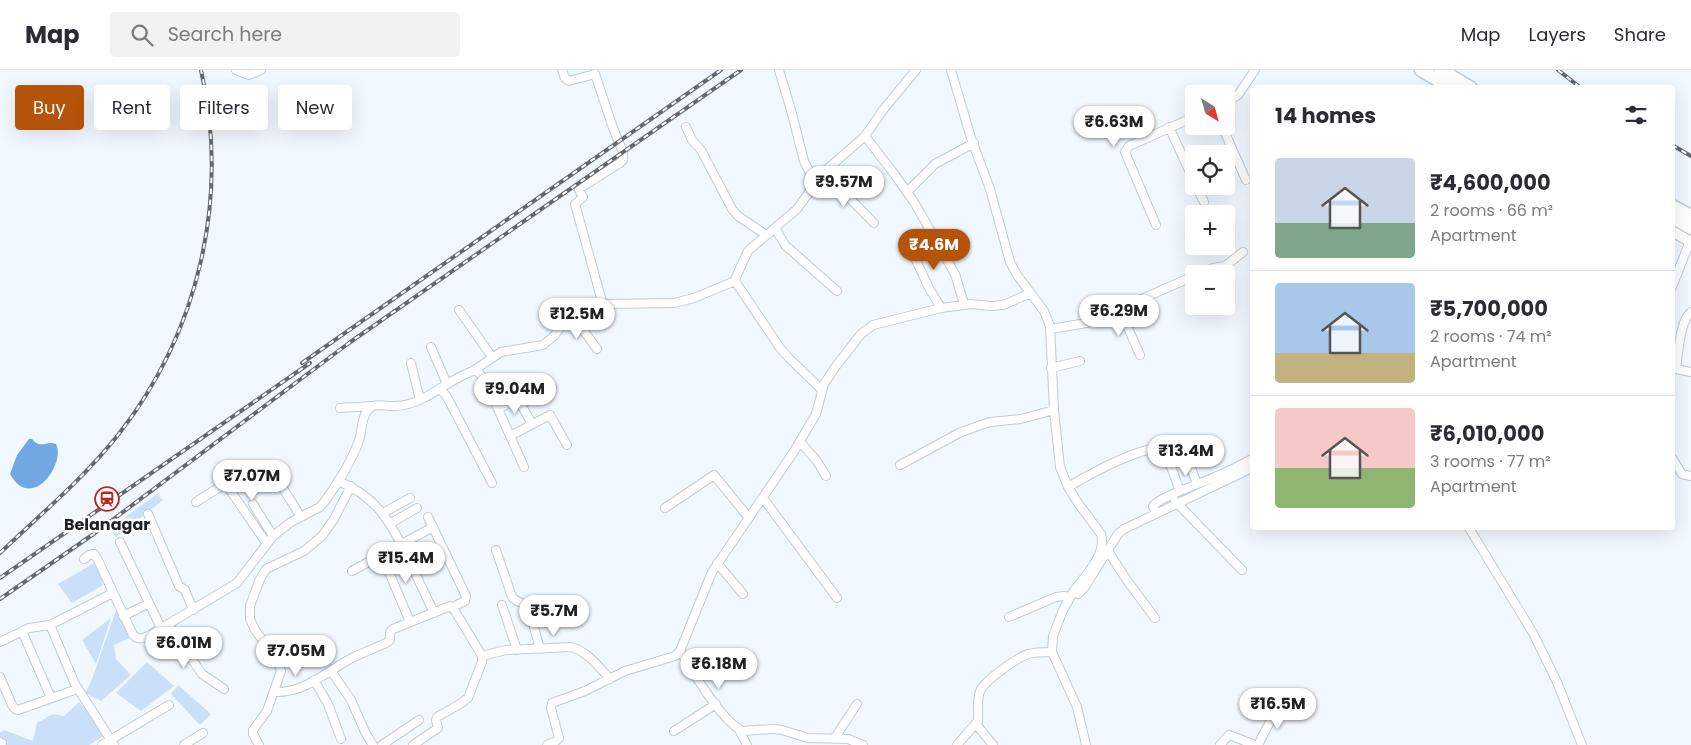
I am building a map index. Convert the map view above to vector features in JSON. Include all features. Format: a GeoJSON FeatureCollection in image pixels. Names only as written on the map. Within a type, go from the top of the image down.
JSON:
{"type":"FeatureCollection","features":[{"type":"Feature","properties":{"kind":"highway"},"geometry":{"type":"LineString","coordinates":[[1421,70],[1446,85]]}},
{"type":"Feature","properties":{"kind":"highway"},"geometry":{"type":"LineString","coordinates":[[1441,70],[1466,85]]}},
{"type":"Feature","properties":{"kind":"highway"},"geometry":{"type":"LineString","coordinates":[[1675,208],[1691,216]]}},
{"type":"Feature","properties":{"kind":"highway"},"geometry":{"type":"LineString","coordinates":[[1675,219],[1691,228]]}},
{"type":"Feature","properties":{"kind":"street"},"geometry":{"type":"LineString","coordinates":[[236,70],[249,75],[261,70]]}},
{"type":"Feature","properties":{"kind":"street"},"geometry":{"type":"LineString","coordinates":[[562,70],[565,78],[569,81],[595,74],[623,152],[623,160],[620,163],[580,188],[583,197],[575,204],[603,305]]}},
{"type":"Feature","properties":{"kind":"street"},"geometry":{"type":"LineString","coordinates":[[778,70],[791,110],[804,162],[815,183]]}},
{"type":"Feature","properties":{"kind":"street"},"geometry":{"type":"LineString","coordinates":[[822,390],[780,348],[737,284],[739,268],[748,251],[766,236],[778,234],[802,204],[815,183],[868,140],[884,110],[916,70]]}},
{"type":"Feature","properties":{"kind":"street"},"geometry":{"type":"LineString","coordinates":[[952,70],[990,189],[1010,262],[1017,275],[1044,311],[1050,330],[1054,410],[1060,467],[1068,487],[1101,534],[1103,541],[1100,553],[1063,610],[1053,636],[1052,652],[1077,707],[1086,745]]}},
{"type":"Feature","properties":{"kind":"street"},"geometry":{"type":"LineString","coordinates":[[1235,97],[1255,70]]}},
{"type":"Feature","properties":{"kind":"street"},"geometry":{"type":"LineString","coordinates":[[1156,225],[1125,152],[1129,146],[1185,121]]}},
{"type":"Feature","properties":{"kind":"street"},"geometry":{"type":"LineString","coordinates":[[686,127],[692,140],[701,150],[732,209],[738,216],[766,236]]}},
{"type":"Feature","properties":{"kind":"street"},"geometry":{"type":"LineString","coordinates":[[1169,127],[1185,162]]}},
{"type":"Feature","properties":{"kind":"street"},"geometry":{"type":"LineString","coordinates":[[1226,135],[1246,180]]}},
{"type":"Feature","properties":{"kind":"street"},"geometry":{"type":"LineString","coordinates":[[868,140],[907,192],[951,266],[964,304]]}},
{"type":"Feature","properties":{"kind":"street"},"geometry":{"type":"LineString","coordinates":[[907,192],[935,164],[974,143]]}},
{"type":"Feature","properties":{"kind":"street"},"geometry":{"type":"LineString","coordinates":[[827,175],[874,223]]}},
{"type":"Feature","properties":{"kind":"street"},"geometry":{"type":"LineString","coordinates":[[1200,195],[1204,202]]}},
{"type":"Feature","properties":{"kind":"street"},"geometry":{"type":"LineString","coordinates":[[1675,233],[1690,241],[1675,279]]}},
{"type":"Feature","properties":{"kind":"street"},"geometry":{"type":"LineString","coordinates":[[778,234],[837,291]]}},
{"type":"Feature","properties":{"kind":"street"},"geometry":{"type":"LineString","coordinates":[[908,243],[929,288],[941,308]]}},
{"type":"Feature","properties":{"kind":"street"},"geometry":{"type":"LineString","coordinates":[[1226,265],[1243,252]]}},
{"type":"Feature","properties":{"kind":"street"},"geometry":{"type":"LineString","coordinates":[[1050,330],[1087,323],[1185,280]]}},
{"type":"Feature","properties":{"kind":"street"},"geometry":{"type":"LineString","coordinates":[[340,408],[403,406],[444,390],[477,373],[492,357],[507,350],[543,345],[581,307],[674,303],[737,284]]}},
{"type":"Feature","properties":{"kind":"street"},"geometry":{"type":"LineString","coordinates":[[547,745],[559,738],[551,708],[552,703],[585,691],[625,671],[675,656],[680,651],[712,572],[800,442],[818,409],[822,390],[836,366],[866,329],[885,322],[941,308],[964,304],[1003,305],[1031,293]]}},
{"type":"Feature","properties":{"kind":"street"},"geometry":{"type":"LineString","coordinates":[[459,310],[492,357]]}},
{"type":"Feature","properties":{"kind":"street"},"geometry":{"type":"LineString","coordinates":[[1120,310],[1140,355]]}},
{"type":"Feature","properties":{"kind":"street"},"geometry":{"type":"LineString","coordinates":[[1675,364],[1684,321],[1688,313],[1691,312]]}},
{"type":"Feature","properties":{"kind":"street"},"geometry":{"type":"LineString","coordinates":[[572,315],[597,349]]}},
{"type":"Feature","properties":{"kind":"street"},"geometry":{"type":"LineString","coordinates":[[432,347],[444,390],[492,483]]}},
{"type":"Feature","properties":{"kind":"street"},"geometry":{"type":"LineString","coordinates":[[1051,368],[1080,361]]}},
{"type":"Feature","properties":{"kind":"street"},"geometry":{"type":"LineString","coordinates":[[411,363],[420,400]]}},
{"type":"Feature","properties":{"kind":"street"},"geometry":{"type":"LineString","coordinates":[[1675,369],[1691,372]]}},
{"type":"Feature","properties":{"kind":"street"},"geometry":{"type":"LineString","coordinates":[[477,373],[498,409],[524,467]]}},
{"type":"Feature","properties":{"kind":"street"},"geometry":{"type":"LineString","coordinates":[[522,404],[552,387]]}},
{"type":"Feature","properties":{"kind":"street"},"geometry":{"type":"LineString","coordinates":[[498,409],[518,399],[532,424]]}},
{"type":"Feature","properties":{"kind":"street"},"geometry":{"type":"LineString","coordinates":[[259,745],[253,730],[264,717],[275,692],[280,676],[280,665],[255,630],[250,618],[250,606],[256,588],[266,569],[304,551],[322,536],[334,519],[360,438],[365,414],[373,406]]}},
{"type":"Feature","properties":{"kind":"street"},"geometry":{"type":"LineString","coordinates":[[900,465],[960,432],[990,422],[1021,419],[1054,410]]}},
{"type":"Feature","properties":{"kind":"street"},"geometry":{"type":"LineString","coordinates":[[510,436],[550,416],[567,445]]}},
{"type":"Feature","properties":{"kind":"street"},"geometry":{"type":"LineString","coordinates":[[800,442],[817,461],[826,476]]}},
{"type":"Feature","properties":{"kind":"street"},"geometry":{"type":"LineString","coordinates":[[1182,443],[1197,484]]}},
{"type":"Feature","properties":{"kind":"street"},"geometry":{"type":"LineString","coordinates":[[1068,487],[1096,470],[1159,447],[1167,459],[1180,491]]}},
{"type":"Feature","properties":{"kind":"street"},"geometry":{"type":"LineString","coordinates":[[1156,514],[1154,505],[1180,491],[1250,460]]}},
{"type":"Feature","properties":{"kind":"street"},"geometry":{"type":"LineString","coordinates":[[1675,463],[1682,474],[1691,476]]}},
{"type":"Feature","properties":{"kind":"street"},"geometry":{"type":"LineString","coordinates":[[269,466],[301,516]]}},
{"type":"Feature","properties":{"kind":"street"},"geometry":{"type":"LineString","coordinates":[[1009,617],[1056,597],[1078,594],[1084,588],[1118,534],[1124,529],[1250,469]]}},
{"type":"Feature","properties":{"kind":"street"},"geometry":{"type":"LineString","coordinates":[[220,470],[226,483],[267,544]]}},
{"type":"Feature","properties":{"kind":"street"},"geometry":{"type":"LineString","coordinates":[[665,508],[714,474],[749,518]]}},
{"type":"Feature","properties":{"kind":"street"},"geometry":{"type":"LineString","coordinates":[[196,502],[226,483]]}},
{"type":"Feature","properties":{"kind":"street"},"geometry":{"type":"LineString","coordinates":[[344,484],[361,492],[391,523],[434,613]]}},
{"type":"Feature","properties":{"kind":"street"},"geometry":{"type":"LineString","coordinates":[[84,559],[94,554],[97,558],[129,628],[136,638],[141,639],[237,583],[273,536],[301,516],[320,507],[344,484]]}},
{"type":"Feature","properties":{"kind":"street"},"geometry":{"type":"LineString","coordinates":[[1171,496],[1242,570]]}},
{"type":"Feature","properties":{"kind":"street"},"geometry":{"type":"LineString","coordinates":[[383,513],[410,498]]}},
{"type":"Feature","properties":{"kind":"street"},"geometry":{"type":"LineString","coordinates":[[763,498],[837,598]]}},
{"type":"Feature","properties":{"kind":"street"},"geometry":{"type":"LineString","coordinates":[[253,504],[273,536]]}},
{"type":"Feature","properties":{"kind":"street"},"geometry":{"type":"LineString","coordinates":[[391,523],[416,508]]}},
{"type":"Feature","properties":{"kind":"street"},"geometry":{"type":"LineString","coordinates":[[148,514],[177,583],[185,590],[193,610]]}},
{"type":"Feature","properties":{"kind":"street"},"geometry":{"type":"LineString","coordinates":[[275,692],[291,690],[314,680],[349,660],[388,642],[390,640],[390,632],[446,607],[453,608],[465,600],[466,596],[428,517]]}},
{"type":"Feature","properties":{"kind":"street"},"geometry":{"type":"LineString","coordinates":[[352,571],[433,528]]}},
{"type":"Feature","properties":{"kind":"street"},"geometry":{"type":"LineString","coordinates":[[1470,530],[1533,633],[1557,682],[1582,745]]}},
{"type":"Feature","properties":{"kind":"street"},"geometry":{"type":"LineString","coordinates":[[120,542],[148,604],[202,674],[224,689]]}},
{"type":"Feature","properties":{"kind":"street"},"geometry":{"type":"LineString","coordinates":[[496,550],[512,597],[516,601],[525,604],[529,609],[540,649]]}},
{"type":"Feature","properties":{"kind":"street"},"geometry":{"type":"LineString","coordinates":[[1108,551],[1155,618]]}},
{"type":"Feature","properties":{"kind":"street"},"geometry":{"type":"LineString","coordinates":[[378,557],[389,572],[410,622]]}},
{"type":"Feature","properties":{"kind":"street"},"geometry":{"type":"LineString","coordinates":[[718,563],[743,594]]}},
{"type":"Feature","properties":{"kind":"street"},"geometry":{"type":"LineString","coordinates":[[0,642],[22,631],[50,625],[112,593]]}},
{"type":"Feature","properties":{"kind":"street"},"geometry":{"type":"LineString","coordinates":[[123,616],[148,604]]}},
{"type":"Feature","properties":{"kind":"street"},"geometry":{"type":"LineString","coordinates":[[502,606],[517,650]]}},
{"type":"Feature","properties":{"kind":"street"},"geometry":{"type":"LineString","coordinates":[[413,745],[438,728],[437,717],[468,698],[481,668],[482,656],[453,608]]}},
{"type":"Feature","properties":{"kind":"street"},"geometry":{"type":"LineString","coordinates":[[50,625],[77,689],[112,742]]}},
{"type":"Feature","properties":{"kind":"street"},"geometry":{"type":"LineString","coordinates":[[22,631],[51,698]]}},
{"type":"Feature","properties":{"kind":"street"},"geometry":{"type":"LineString","coordinates":[[482,656],[517,650],[575,648],[610,678]]}},
{"type":"Feature","properties":{"kind":"street"},"geometry":{"type":"LineString","coordinates":[[680,651],[716,704],[738,728],[747,745]]}},
{"type":"Feature","properties":{"kind":"street"},"geometry":{"type":"LineString","coordinates":[[957,745],[976,724],[980,692],[984,685],[1028,655],[1052,652]]}},
{"type":"Feature","properties":{"kind":"street"},"geometry":{"type":"LineString","coordinates":[[333,670],[351,700],[373,745]]}},
{"type":"Feature","properties":{"kind":"street"},"geometry":{"type":"LineString","coordinates":[[0,677],[14,709],[18,710],[77,689]]}},
{"type":"Feature","properties":{"kind":"street"},"geometry":{"type":"LineString","coordinates":[[314,680],[328,704],[342,739]]}},
{"type":"Feature","properties":{"kind":"street"},"geometry":{"type":"LineString","coordinates":[[1220,745],[1230,735],[1256,745],[1277,708],[1287,695]]}},
{"type":"Feature","properties":{"kind":"street"},"geometry":{"type":"LineString","coordinates":[[674,731],[716,704]]}},
{"type":"Feature","properties":{"kind":"street"},"geometry":{"type":"LineString","coordinates":[[834,739],[857,704]]}},
{"type":"Feature","properties":{"kind":"street"},"geometry":{"type":"LineString","coordinates":[[102,745],[112,742],[169,705]]}},
{"type":"Feature","properties":{"kind":"street"},"geometry":{"type":"LineString","coordinates":[[382,745],[419,720]]}},
{"type":"Feature","properties":{"kind":"street"},"geometry":{"type":"LineString","coordinates":[[976,724],[993,745]]}},
{"type":"Feature","properties":{"kind":"street"},"geometry":{"type":"LineString","coordinates":[[738,728],[747,731],[773,729],[808,738],[848,739],[864,745]]}},
{"type":"Feature","properties":{"kind":"street"},"geometry":{"type":"LineString","coordinates":[[184,745],[203,733]]}},
{"type":"Feature","properties":{"kind":"shaded area"},"geometry":{"type":"Polygon","coordinates":[[[157,494],[163,500],[116,537],[109,529],[157,494]]]}},
{"type":"Feature","properties":{"kind":"shaded area"},"geometry":{"type":"Polygon","coordinates":[[[96,562],[103,585],[72,603],[58,584],[96,562]]]}},
{"type":"Feature","properties":{"kind":"shaded area"},"geometry":{"type":"Polygon","coordinates":[[[116,610],[130,638],[114,645],[116,659],[131,675],[101,701],[85,693],[91,682],[116,610]]]}},
{"type":"Feature","properties":{"kind":"shaded area"},"geometry":{"type":"Polygon","coordinates":[[[111,618],[96,664],[82,640],[111,618]]]}},
{"type":"Feature","properties":{"kind":"shaded area"},"geometry":{"type":"Polygon","coordinates":[[[147,662],[174,686],[141,711],[116,693],[147,662]]]}},
{"type":"Feature","properties":{"kind":"shaded area"},"geometry":{"type":"Polygon","coordinates":[[[178,685],[211,714],[200,725],[171,694],[178,685]]]}},
{"type":"Feature","properties":{"kind":"shaded area"},"geometry":{"type":"Polygon","coordinates":[[[79,702],[104,736],[89,745],[0,745],[0,733],[4,730],[33,741],[37,723],[53,714],[64,716],[79,702]]]}},
{"type":"Feature","properties":{"kind":"water"},"geometry":{"type":"Polygon","coordinates":[[[29,439],[38,444],[56,444],[58,452],[52,472],[45,481],[37,487],[28,488],[19,485],[10,474],[17,455],[29,439]]]}},
{"type":"Feature","properties":{"kind":"railway"},"geometry":{"type":"LineString","coordinates":[[0,553],[61,496],[118,435],[146,395],[169,353],[188,308],[201,262],[209,215],[212,167],[209,118],[201,70]]}},
{"type":"Feature","properties":{"kind":"railway"},"geometry":{"type":"LineString","coordinates":[[302,363],[721,70]]}},
{"type":"Feature","properties":{"kind":"railway"},"geometry":{"type":"LineString","coordinates":[[0,599],[95,533],[349,343],[741,70]]}},
{"type":"Feature","properties":{"kind":"railway"},"geometry":{"type":"LineString","coordinates":[[1558,70],[1577,85]]}},
{"type":"Feature","properties":{"kind":"railway"},"geometry":{"type":"LineString","coordinates":[[1675,147],[1691,156]]}},
{"type":"Feature","properties":{"kind":"railway"},"geometry":{"type":"LineString","coordinates":[[0,578],[310,363]]}},
{"type":"Feature","properties":{"kind":"place","name":"Belanagar"},"geometry":{"type":"Point","coordinates":[107,499]}}]}
